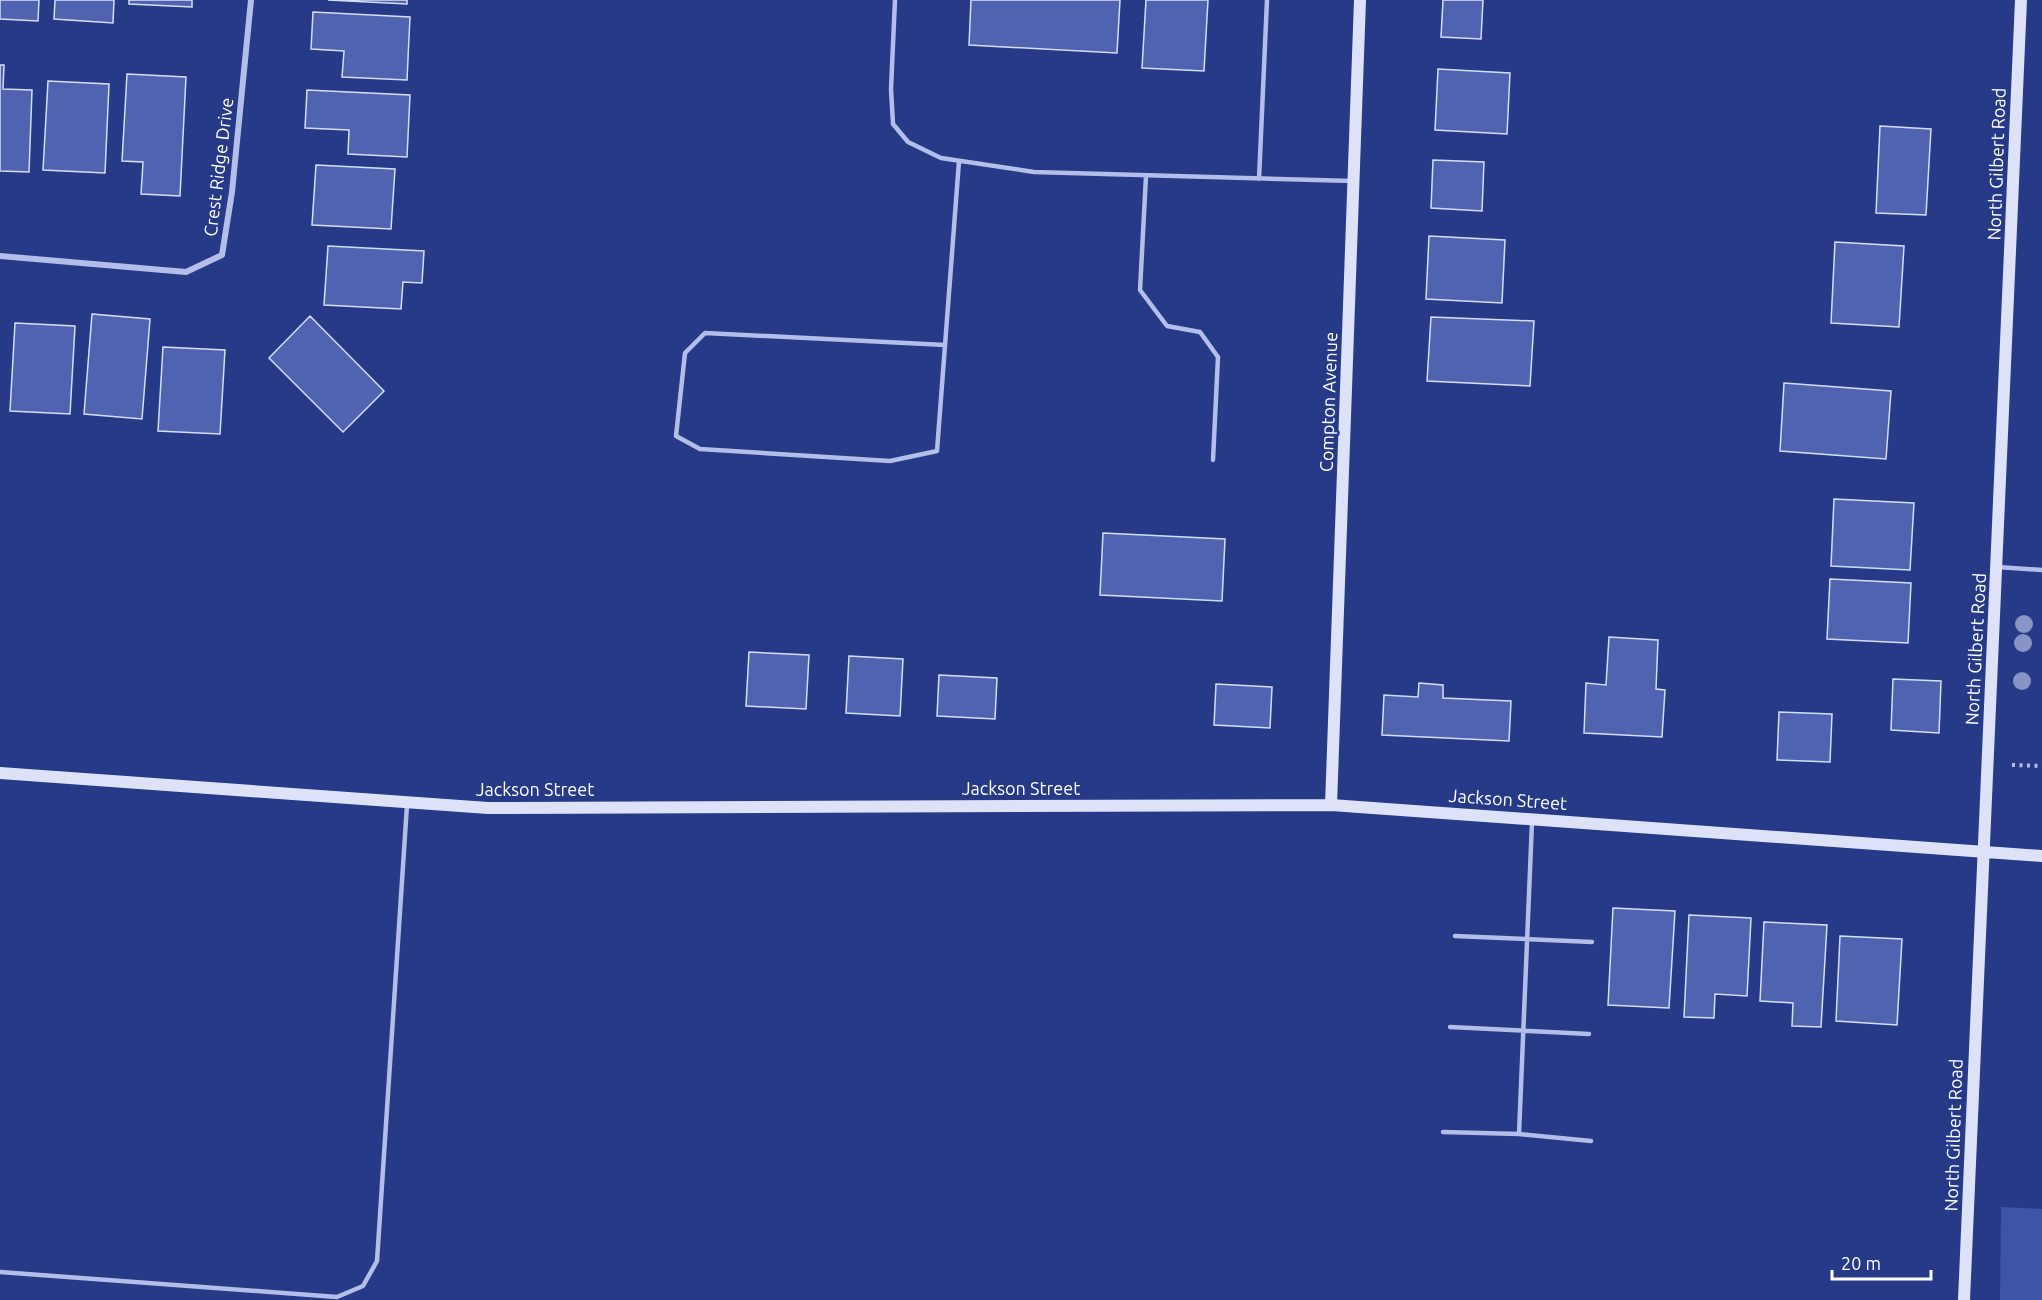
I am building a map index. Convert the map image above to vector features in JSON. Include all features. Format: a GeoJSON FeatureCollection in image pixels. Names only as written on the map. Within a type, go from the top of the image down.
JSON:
{"type":"FeatureCollection","features":[{"type":"Feature","properties":{"kind":"street","name":"Crest Ridge Drive"},"geometry":{"type":"LineString","coordinates":[[0,256],[186,272],[222,255],[232,192],[251,0]]}},
{"type":"Feature","properties":{"kind":"street","name":"Compton Avenue"},"geometry":{"type":"LineString","coordinates":[[1331,804],[1360,0]]}},
{"type":"Feature","properties":{"kind":"street","name":"North Gilbert Road"},"geometry":{"type":"LineString","coordinates":[[1964,1300],[2021,0]]}},
{"type":"Feature","properties":{"kind":"street","name":"Jackson Street"},"geometry":{"type":"LineString","coordinates":[[0,773],[488,808],[1331,804],[2042,856]]}},
{"type":"Feature","properties":{"kind":"lane"},"geometry":{"type":"LineString","coordinates":[[895,0],[891,88],[893,124],[908,142],[941,158],[1034,172],[1354,181]]}},
{"type":"Feature","properties":{"kind":"lane"},"geometry":{"type":"LineString","coordinates":[[1259,179],[1267,0]]}},
{"type":"Feature","properties":{"kind":"lane"},"geometry":{"type":"LineString","coordinates":[[945,345],[705,333],[685,353],[676,436],[700,449],[890,461],[937,451],[959,161]]}},
{"type":"Feature","properties":{"kind":"lane"},"geometry":{"type":"LineString","coordinates":[[1146,176],[1140,290],[1167,326],[1200,332],[1218,357],[1213,460]]}},
{"type":"Feature","properties":{"kind":"lane"},"geometry":{"type":"LineString","coordinates":[[1996,567],[2042,570]]}},
{"type":"Feature","properties":{"kind":"lane"},"geometry":{"type":"LineString","coordinates":[[0,1272],[337,1297],[363,1287],[377,1262],[407,802]]}},
{"type":"Feature","properties":{"kind":"lane"},"geometry":{"type":"LineString","coordinates":[[1519,1134],[1533,819]]}},
{"type":"Feature","properties":{"kind":"lane"},"geometry":{"type":"LineString","coordinates":[[1455,936],[1592,942]]}},
{"type":"Feature","properties":{"kind":"lane"},"geometry":{"type":"LineString","coordinates":[[1450,1027],[1589,1034]]}},
{"type":"Feature","properties":{"kind":"lane"},"geometry":{"type":"LineString","coordinates":[[1443,1132],[1519,1134],[1591,1141]]}},
{"type":"Feature","properties":{"kind":"path"},"geometry":{"type":"LineString","coordinates":[[2012,765],[2042,766]]}},
{"type":"Feature","properties":{"kind":"shaded area"},"geometry":{"type":"Polygon","coordinates":[[[2001,1207],[2042,1209],[2042,1300],[2000,1300],[2001,1207]]]}},
{"type":"Feature","properties":{"kind":"building"},"geometry":{"type":"Polygon","coordinates":[[[0,0],[39,0],[38,21],[0,19],[0,0]]]}},
{"type":"Feature","properties":{"kind":"building"},"geometry":{"type":"Polygon","coordinates":[[[55,0],[114,0],[113,23],[54,19],[55,0]]]}},
{"type":"Feature","properties":{"kind":"building"},"geometry":{"type":"Polygon","coordinates":[[[129,0],[192,0],[192,7],[129,4],[129,0]]]}},
{"type":"Feature","properties":{"kind":"building"},"geometry":{"type":"Polygon","coordinates":[[[328,0],[407,0],[407,4],[328,0]]]}},
{"type":"Feature","properties":{"kind":"building"},"geometry":{"type":"Polygon","coordinates":[[[971,0],[1120,0],[1117,53],[969,45],[971,0]]]}},
{"type":"Feature","properties":{"kind":"building"},"geometry":{"type":"Polygon","coordinates":[[[1146,0],[1208,0],[1204,71],[1142,68],[1146,0]]]}},
{"type":"Feature","properties":{"kind":"building"},"geometry":{"type":"Polygon","coordinates":[[[1443,0],[1483,0],[1481,39],[1441,37],[1443,0]]]}},
{"type":"Feature","properties":{"kind":"building"},"geometry":{"type":"Polygon","coordinates":[[[313,12],[410,17],[407,80],[342,77],[344,51],[311,49],[313,12]]]}},
{"type":"Feature","properties":{"kind":"building"},"geometry":{"type":"Polygon","coordinates":[[[0,65],[4,65],[3,89],[32,90],[29,172],[0,171],[0,65]]]}},
{"type":"Feature","properties":{"kind":"building"},"geometry":{"type":"Polygon","coordinates":[[[1438,69],[1510,73],[1507,134],[1435,130],[1438,69]]]}},
{"type":"Feature","properties":{"kind":"building"},"geometry":{"type":"Polygon","coordinates":[[[127,74],[186,77],[180,196],[141,194],[143,162],[122,161],[127,74]]]}},
{"type":"Feature","properties":{"kind":"building"},"geometry":{"type":"Polygon","coordinates":[[[48,81],[109,84],[105,173],[43,170],[48,81]]]}},
{"type":"Feature","properties":{"kind":"building"},"geometry":{"type":"Polygon","coordinates":[[[307,90],[410,95],[407,157],[348,154],[349,130],[305,128],[307,90]]]}},
{"type":"Feature","properties":{"kind":"building"},"geometry":{"type":"Polygon","coordinates":[[[1880,126],[1931,129],[1926,215],[1876,213],[1880,126]]]}},
{"type":"Feature","properties":{"kind":"building"},"geometry":{"type":"Polygon","coordinates":[[[1433,160],[1484,162],[1482,211],[1431,208],[1433,160]]]}},
{"type":"Feature","properties":{"kind":"building"},"geometry":{"type":"Polygon","coordinates":[[[316,165],[395,169],[391,229],[312,225],[316,165]]]}},
{"type":"Feature","properties":{"kind":"building"},"geometry":{"type":"Polygon","coordinates":[[[1429,236],[1505,240],[1502,303],[1426,299],[1429,236]]]}},
{"type":"Feature","properties":{"kind":"building"},"geometry":{"type":"Polygon","coordinates":[[[1835,242],[1904,246],[1899,327],[1831,323],[1835,242]]]}},
{"type":"Feature","properties":{"kind":"building"},"geometry":{"type":"Polygon","coordinates":[[[328,246],[424,251],[422,283],[403,282],[401,309],[324,305],[328,246]]]}},
{"type":"Feature","properties":{"kind":"building"},"geometry":{"type":"Polygon","coordinates":[[[92,314],[150,319],[142,419],[84,414],[92,314]]]}},
{"type":"Feature","properties":{"kind":"building"},"geometry":{"type":"Polygon","coordinates":[[[310,316],[384,391],[343,432],[269,358],[310,316]]]}},
{"type":"Feature","properties":{"kind":"building"},"geometry":{"type":"Polygon","coordinates":[[[1431,317],[1534,321],[1530,386],[1427,381],[1431,317]]]}},
{"type":"Feature","properties":{"kind":"building"},"geometry":{"type":"Polygon","coordinates":[[[15,323],[75,326],[70,414],[10,411],[15,323]]]}},
{"type":"Feature","properties":{"kind":"building"},"geometry":{"type":"Polygon","coordinates":[[[163,347],[225,350],[220,434],[158,431],[163,347]]]}},
{"type":"Feature","properties":{"kind":"building"},"geometry":{"type":"Polygon","coordinates":[[[1784,383],[1891,391],[1886,459],[1780,451],[1784,383]]]}},
{"type":"Feature","properties":{"kind":"building"},"geometry":{"type":"Polygon","coordinates":[[[1834,499],[1914,503],[1910,570],[1831,566],[1834,499]]]}},
{"type":"Feature","properties":{"kind":"building"},"geometry":{"type":"Polygon","coordinates":[[[1103,533],[1225,539],[1222,601],[1100,595],[1103,533]]]}},
{"type":"Feature","properties":{"kind":"building"},"geometry":{"type":"Polygon","coordinates":[[[1830,579],[1911,583],[1908,643],[1827,639],[1830,579]]]}},
{"type":"Feature","properties":{"kind":"building"},"geometry":{"type":"Polygon","coordinates":[[[1609,637],[1658,640],[1656,689],[1665,690],[1662,737],[1584,733],[1586,683],[1606,685],[1609,637]]]}},
{"type":"Feature","properties":{"kind":"building"},"geometry":{"type":"Polygon","coordinates":[[[749,652],[809,655],[806,709],[746,706],[749,652]]]}},
{"type":"Feature","properties":{"kind":"building"},"geometry":{"type":"Polygon","coordinates":[[[849,656],[903,659],[900,716],[846,713],[849,656]]]}},
{"type":"Feature","properties":{"kind":"building"},"geometry":{"type":"Polygon","coordinates":[[[939,675],[997,678],[995,719],[937,716],[939,675]]]}},
{"type":"Feature","properties":{"kind":"building"},"geometry":{"type":"Polygon","coordinates":[[[1893,679],[1941,681],[1939,733],[1891,730],[1893,679]]]}},
{"type":"Feature","properties":{"kind":"building"},"geometry":{"type":"Polygon","coordinates":[[[1419,683],[1443,685],[1443,698],[1511,701],[1509,741],[1382,735],[1384,695],[1418,697],[1419,683]]]}},
{"type":"Feature","properties":{"kind":"building"},"geometry":{"type":"Polygon","coordinates":[[[1216,684],[1272,687],[1270,728],[1214,725],[1216,684]]]}},
{"type":"Feature","properties":{"kind":"building"},"geometry":{"type":"Polygon","coordinates":[[[1779,712],[1832,714],[1830,762],[1777,760],[1779,712]]]}},
{"type":"Feature","properties":{"kind":"building"},"geometry":{"type":"Polygon","coordinates":[[[1613,908],[1675,911],[1669,1008],[1608,1005],[1613,908]]]}},
{"type":"Feature","properties":{"kind":"building"},"geometry":{"type":"Polygon","coordinates":[[[1689,915],[1751,918],[1747,996],[1715,994],[1714,1018],[1684,1017],[1689,915]]]}},
{"type":"Feature","properties":{"kind":"building"},"geometry":{"type":"Polygon","coordinates":[[[1764,922],[1827,925],[1821,1027],[1792,1026],[1793,1003],[1760,1001],[1764,922]]]}},
{"type":"Feature","properties":{"kind":"building"},"geometry":{"type":"Polygon","coordinates":[[[1840,936],[1902,939],[1897,1025],[1836,1021],[1840,936]]]}}]}
